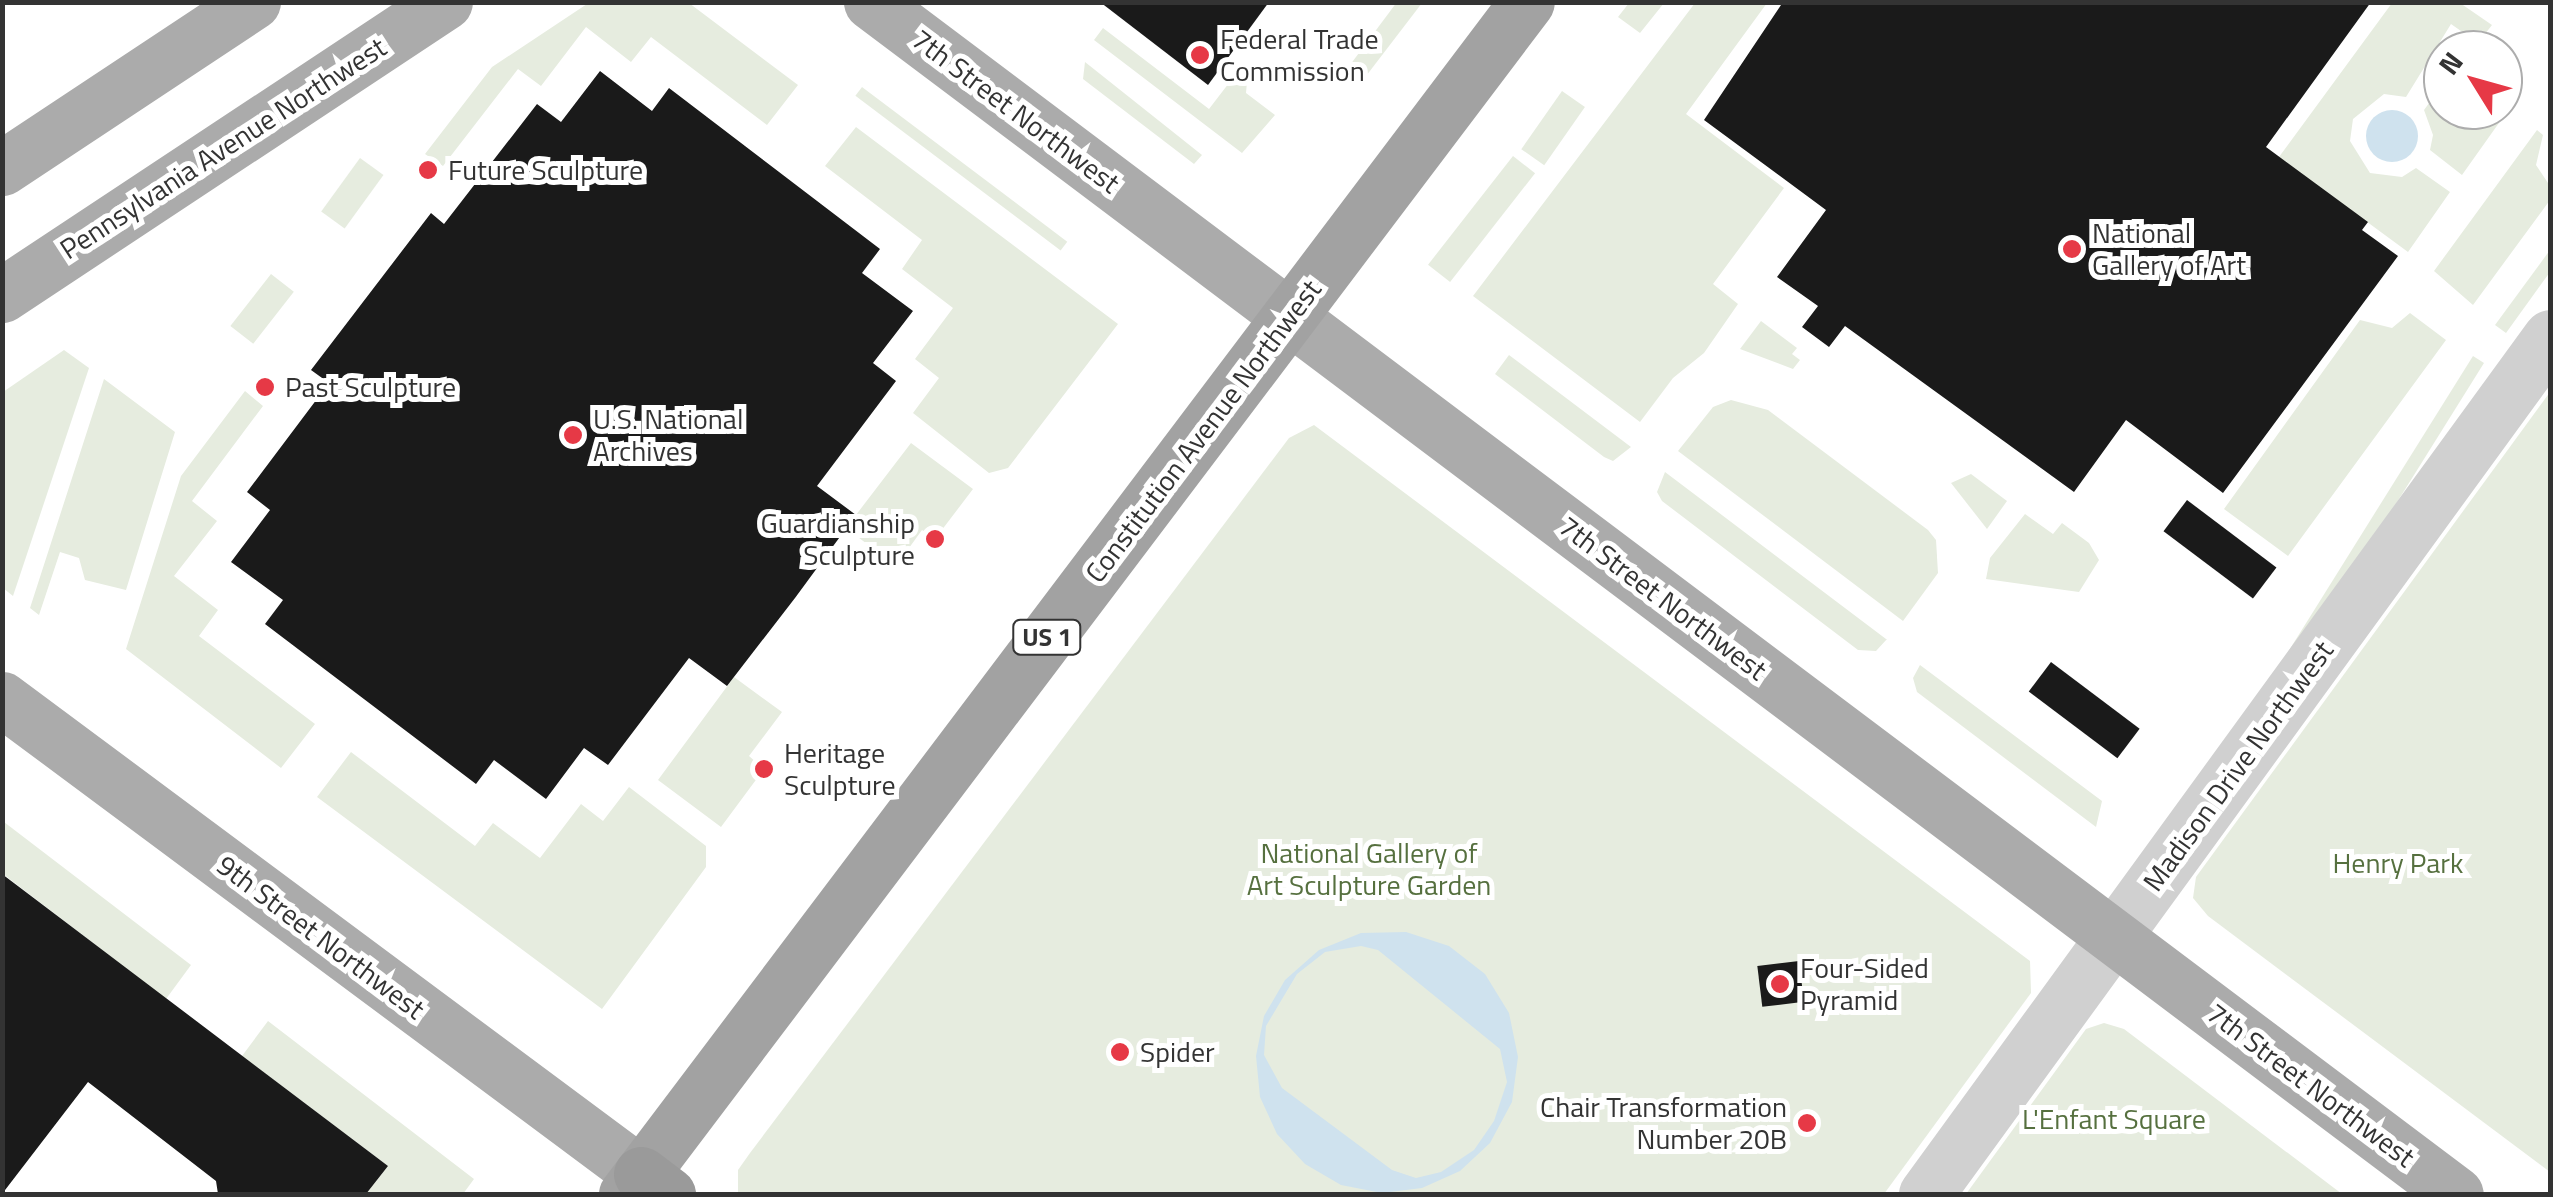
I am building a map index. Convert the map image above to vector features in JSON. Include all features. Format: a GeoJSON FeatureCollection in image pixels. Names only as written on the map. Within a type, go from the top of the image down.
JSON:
{"type":"FeatureCollection","features":[{"type":"Feature","properties":{"kind":"highway","name":"Constitution Avenue Northwest"},"geometry":{"type":"LineString","coordinates":[[645,1188],[1289,316],[1526,2]]}},
{"type":"Feature","properties":{"kind":"main road"},"geometry":{"type":"LineString","coordinates":[[2,168],[253,2]]}},
{"type":"Feature","properties":{"kind":"main road","name":"Pennsylvania Avenue Northwest"},"geometry":{"type":"LineString","coordinates":[[2,294],[444,2]]}},
{"type":"Feature","properties":{"kind":"main road","name":"7th Street Northwest"},"geometry":{"type":"LineString","coordinates":[[871,2],[2456,1194]]}},
{"type":"Feature","properties":{"kind":"main road","name":"9th Street Northwest"},"geometry":{"type":"LineString","coordinates":[[5,698],[645,1188]]}},
{"type":"Feature","properties":{"kind":"street","name":"Madison Drive Northwest"},"geometry":{"type":"LineString","coordinates":[[1926,1194],[2550,337]]}},
{"type":"Feature","properties":{"kind":"green space"},"geometry":{"type":"Polygon","coordinates":[[[590,2],[689,3],[798,85],[767,125],[651,37],[631,62],[586,27],[541,86],[518,69],[443,166],[425,154],[492,67],[590,2]]]}},
{"type":"Feature","properties":{"kind":"green space"},"geometry":{"type":"Polygon","coordinates":[[[1397,2],[1422,3],[1363,80],[1347,69],[1397,2]]]}},
{"type":"Feature","properties":{"kind":"green space"},"geometry":{"type":"Polygon","coordinates":[[[1629,2],[1664,3],[1640,33],[1618,17],[1629,2]]]}},
{"type":"Feature","properties":{"kind":"green space"},"geometry":{"type":"Polygon","coordinates":[[[1695,3],[1767,3],[1686,114],[1784,188],[1713,284],[1738,304],[1704,353],[1673,378],[1640,422],[1473,296],[1695,3]]]}},
{"type":"Feature","properties":{"kind":"green space"},"geometry":{"type":"Polygon","coordinates":[[[2392,3],[2460,3],[2492,25],[2488,30],[2460,30],[2451,24],[2447,30],[2423,30],[2423,69],[2406,97],[2384,94],[2353,119],[2350,141],[2370,173],[2402,177],[2416,168],[2450,192],[2408,252],[2279,157],[2392,3]]]}},
{"type":"Feature","properties":{"kind":"green space"},"geometry":{"type":"Polygon","coordinates":[[[1103,28],[1209,109],[1242,66],[1248,71],[1246,93],[1275,115],[1242,153],[1094,40],[1103,28]]]}},
{"type":"Feature","properties":{"kind":"green space"},"geometry":{"type":"Polygon","coordinates":[[[1085,62],[1202,155],[1194,164],[1083,79],[1085,62]]]}},
{"type":"Feature","properties":{"kind":"green space"},"geometry":{"type":"Polygon","coordinates":[[[862,87],[1067,242],[1061,250],[855,96],[862,87]]]}},
{"type":"Feature","properties":{"kind":"green space"},"geometry":{"type":"Polygon","coordinates":[[[1562,91],[1585,107],[1544,165],[1521,149],[1562,91]]]}},
{"type":"Feature","properties":{"kind":"green space"},"geometry":{"type":"Polygon","coordinates":[[[856,127],[1118,324],[1008,468],[989,473],[913,413],[939,378],[915,359],[953,308],[902,269],[922,240],[825,166],[856,127]]]}},
{"type":"Feature","properties":{"kind":"green space"},"geometry":{"type":"Polygon","coordinates":[[[2431,130],[2494,130],[2462,175],[2430,150],[2431,130]]]}},
{"type":"Feature","properties":{"kind":"green space"},"geometry":{"type":"Polygon","coordinates":[[[2537,130],[2543,135],[2536,165],[2550,186],[2550,200],[2473,305],[2434,271],[2537,130]]]}},
{"type":"Feature","properties":{"kind":"green space"},"geometry":{"type":"Polygon","coordinates":[[[1513,156],[1535,173],[1450,282],[1428,265],[1513,156]]]}},
{"type":"Feature","properties":{"kind":"green space"},"geometry":{"type":"Polygon","coordinates":[[[360,158],[383,175],[345,228],[321,211],[360,158]]]}},
{"type":"Feature","properties":{"kind":"green space"},"geometry":{"type":"Polygon","coordinates":[[[2550,250],[2550,272],[2506,333],[2495,325],[2550,250]]]}},
{"type":"Feature","properties":{"kind":"green space"},"geometry":{"type":"Polygon","coordinates":[[[271,274],[294,292],[253,344],[230,326],[271,274]]]}},
{"type":"Feature","properties":{"kind":"green space"},"geometry":{"type":"Polygon","coordinates":[[[2410,313],[2446,340],[2288,556],[2224,509],[2360,320],[2392,328],[2410,313]]]}},
{"type":"Feature","properties":{"kind":"green space"},"geometry":{"type":"Polygon","coordinates":[[[1761,321],[1797,348],[1792,354],[1800,360],[1793,369],[1740,349],[1761,321]]]}},
{"type":"Feature","properties":{"kind":"green space"},"geometry":{"type":"Polygon","coordinates":[[[64,350],[89,368],[13,596],[3,588],[3,392],[64,350]]]}},
{"type":"Feature","properties":{"kind":"green space"},"geometry":{"type":"Polygon","coordinates":[[[1509,355],[1631,447],[1613,461],[1604,457],[1495,374],[1509,355]]]}},
{"type":"Feature","properties":{"kind":"green space"},"geometry":{"type":"Polygon","coordinates":[[[2473,356],[2484,363],[2195,826],[2184,819],[2473,356]]]}},
{"type":"Feature","properties":{"kind":"green space"},"geometry":{"type":"Polygon","coordinates":[[[104,379],[175,432],[126,590],[85,580],[79,558],[60,552],[39,615],[30,608],[104,379]]]}},
{"type":"Feature","properties":{"kind":"green space"},"geometry":{"type":"Polygon","coordinates":[[[245,391],[263,406],[192,501],[217,521],[174,576],[218,610],[199,636],[315,724],[281,768],[126,649],[181,476],[245,391]]]}},
{"type":"Feature","properties":{"kind":"green space","name":"Henry Park"},"geometry":{"type":"Polygon","coordinates":[[[2550,392],[2550,1172],[2208,916],[2193,898],[2196,877],[2550,392]]]}},
{"type":"Feature","properties":{"kind":"green space"},"geometry":{"type":"Polygon","coordinates":[[[1731,400],[1768,410],[1928,530],[1936,540],[1938,573],[1903,621],[1678,451],[1713,407],[1731,400]]]}},
{"type":"Feature","properties":{"kind":"green space","name":"National Gallery of Art Sculpture Garden"},"geometry":{"type":"Polygon","coordinates":[[[1314,425],[2030,961],[2031,993],[1884,1194],[738,1194],[738,1170],[750,1153],[1289,438],[1314,425]]]}},
{"type":"Feature","properties":{"kind":"green space"},"geometry":{"type":"Polygon","coordinates":[[[911,443],[973,489],[935,539],[922,530],[896,566],[846,528],[911,443]]]}},
{"type":"Feature","properties":{"kind":"green space"},"geometry":{"type":"Polygon","coordinates":[[[1665,472],[1887,639],[1876,651],[1858,650],[1662,501],[1657,492],[1665,472]]]}},
{"type":"Feature","properties":{"kind":"green space"},"geometry":{"type":"Polygon","coordinates":[[[1971,474],[2007,501],[1987,529],[1951,483],[1971,474]]]}},
{"type":"Feature","properties":{"kind":"green space"},"geometry":{"type":"Polygon","coordinates":[[[2025,514],[2053,534],[2062,523],[2089,543],[2099,560],[2079,592],[1986,579],[1990,558],[2025,514]]]}},
{"type":"Feature","properties":{"kind":"green space"},"geometry":{"type":"Polygon","coordinates":[[[1920,665],[2102,801],[2096,827],[1917,692],[1913,678],[1920,665]]]}},
{"type":"Feature","properties":{"kind":"green space"},"geometry":{"type":"Polygon","coordinates":[[[734,677],[782,712],[749,756],[764,769],[721,827],[658,780],[734,677]]]}},
{"type":"Feature","properties":{"kind":"green space"},"geometry":{"type":"Polygon","coordinates":[[[351,752],[475,846],[493,823],[540,858],[581,804],[603,821],[629,787],[706,846],[706,867],[602,1009],[317,797],[351,752]]]}},
{"type":"Feature","properties":{"kind":"green space"},"geometry":{"type":"Polygon","coordinates":[[[4,822],[191,965],[166,999],[3,874],[4,822]]]}},
{"type":"Feature","properties":{"kind":"green space"},"geometry":{"type":"Polygon","coordinates":[[[268,1021],[474,1179],[463,1194],[366,1194],[388,1166],[242,1056],[268,1021]]]}},
{"type":"Feature","properties":{"kind":"green space","name":"L'Enfant Square"},"geometry":{"type":"Polygon","coordinates":[[[2104,1023],[2124,1029],[2342,1194],[1966,1194],[2086,1029],[2104,1023]]]}},
{"type":"Feature","properties":{"kind":"water"},"geometry":{"type":"Polygon","coordinates":[[[2392,110],[2410,118],[2418,136],[2410,154],[2392,162],[2374,154],[2366,136],[2374,118],[2392,110]]]}},
{"type":"Feature","properties":{"kind":"water"},"geometry":{"type":"Polygon","coordinates":[[[1406,932],[1449,946],[1485,974],[1509,1013],[1518,1057],[1512,1102],[1490,1143],[1460,1171],[1422,1188],[1382,1193],[1341,1185],[1305,1164],[1277,1134],[1260,1097],[1256,1056],[1264,1016],[1285,980],[1319,950],[1361,933],[1406,932]],[[1361,946],[1325,952],[1297,974],[1266,1026],[1264,1055],[1282,1088],[1392,1170],[1416,1178],[1441,1172],[1474,1150],[1494,1121],[1507,1082],[1500,1049],[1378,950],[1361,946]]]}},
{"type":"Feature","properties":{"kind":"building","name":"Federal Trade Commission"},"geometry":{"type":"Polygon","coordinates":[[[1100,2],[1269,2],[1208,85],[1100,2]]]}},
{"type":"Feature","properties":{"kind":"building","name":"National Gallery of Art"},"geometry":{"type":"Polygon","coordinates":[[[1783,2],[2371,2],[2266,147],[2368,222],[2362,230],[2398,256],[2223,493],[2126,420],[2074,492],[1845,326],[1829,347],[1802,327],[1818,306],[1777,277],[1826,210],[1704,120],[1783,2]]]}},
{"type":"Feature","properties":{"kind":"building","name":"U.S. National Archives"},"geometry":{"type":"Polygon","coordinates":[[[600,71],[652,111],[669,88],[880,249],[862,273],[913,311],[873,363],[896,381],[817,486],[856,515],[795,598],[727,686],[689,658],[608,765],[584,748],[546,799],[494,760],[476,784],[265,624],[283,600],[231,562],[270,510],[247,492],[329,383],[311,370],[431,213],[444,224],[537,104],[561,122],[600,71]]]}},
{"type":"Feature","properties":{"kind":"building"},"geometry":{"type":"Polygon","coordinates":[[[2187,500],[2276,567],[2253,599],[2164,531],[2187,500]]]}},
{"type":"Feature","properties":{"kind":"building"},"geometry":{"type":"Polygon","coordinates":[[[2051,662],[2140,729],[2117,758],[2029,692],[2051,662]]]}},
{"type":"Feature","properties":{"kind":"building"},"geometry":{"type":"Polygon","coordinates":[[[2,874],[388,1166],[366,1194],[218,1194],[216,1181],[88,1082],[2,1194],[2,874]]]}},
{"type":"Feature","properties":{"kind":"building","name":"Four-Sided Pyramid"},"geometry":{"type":"Polygon","coordinates":[[[1799,961],[1804,1002],[1762,1007],[1757,966],[1799,961]]]}},
{"type":"Feature","properties":{"kind":"place","name":"Federal Trade Commission"},"geometry":{"type":"Point","coordinates":[1200,55]}},
{"type":"Feature","properties":{"kind":"place","name":"Future Sculpture"},"geometry":{"type":"Point","coordinates":[428,170]}},
{"type":"Feature","properties":{"kind":"place","name":"National Gallery of Art"},"geometry":{"type":"Point","coordinates":[2072,249]}},
{"type":"Feature","properties":{"kind":"place","name":"Past Sculpture"},"geometry":{"type":"Point","coordinates":[265,387]}},
{"type":"Feature","properties":{"kind":"place","name":"U.S. National Archives"},"geometry":{"type":"Point","coordinates":[573,435]}},
{"type":"Feature","properties":{"kind":"place","name":"Guardianship Sculpture"},"geometry":{"type":"Point","coordinates":[935,539]}},
{"type":"Feature","properties":{"kind":"place","name":"Heritage Sculpture"},"geometry":{"type":"Point","coordinates":[764,769]}},
{"type":"Feature","properties":{"kind":"place","name":"Four-Sided Pyramid"},"geometry":{"type":"Point","coordinates":[1780,984]}},
{"type":"Feature","properties":{"kind":"place","name":"Spider"},"geometry":{"type":"Point","coordinates":[1120,1052]}},
{"type":"Feature","properties":{"kind":"place","name":"Chair Transformation Number 20B"},"geometry":{"type":"Point","coordinates":[1807,1123]}}]}
